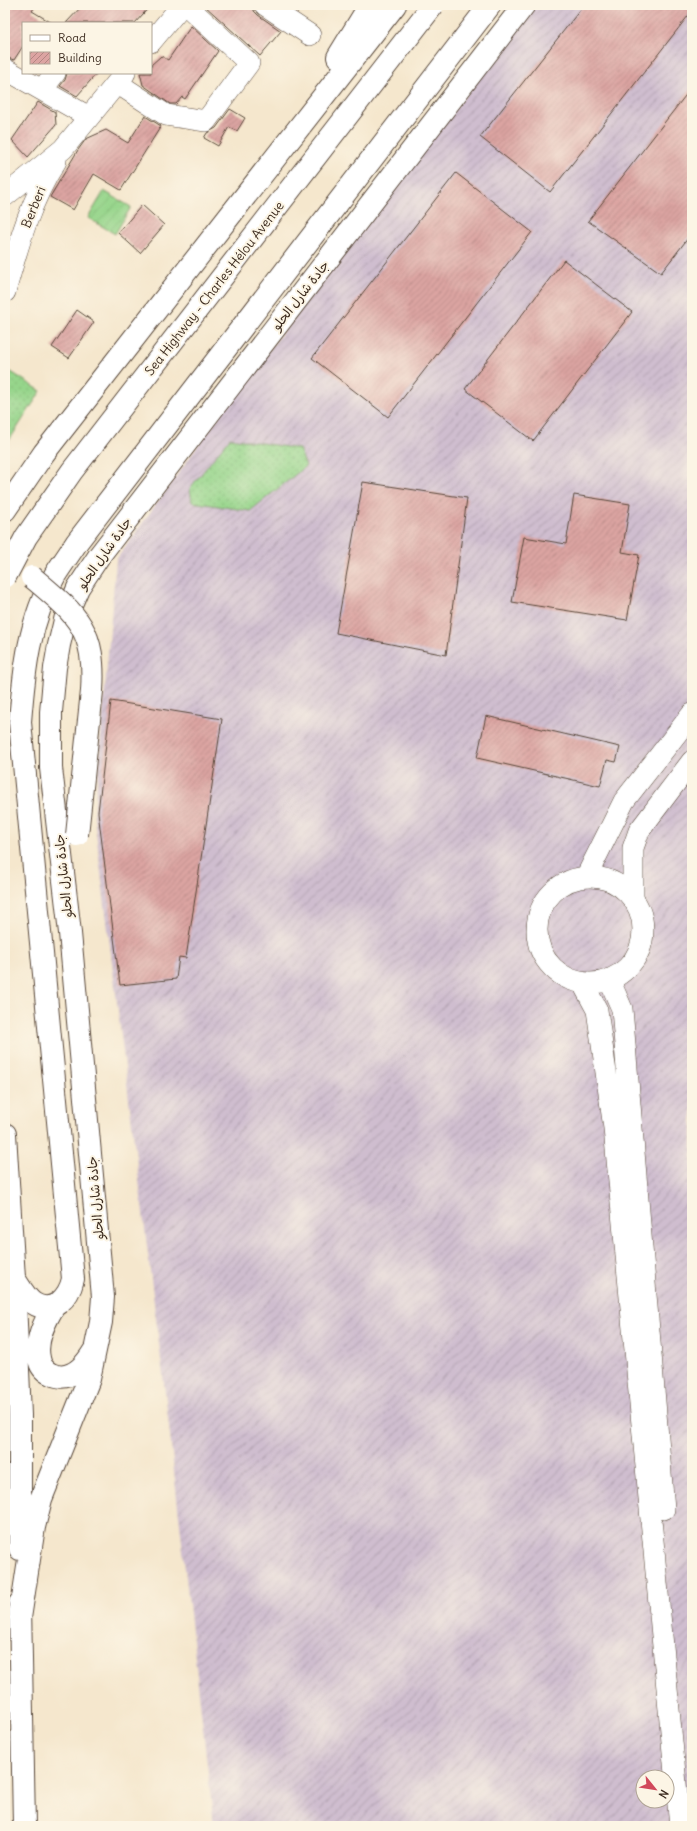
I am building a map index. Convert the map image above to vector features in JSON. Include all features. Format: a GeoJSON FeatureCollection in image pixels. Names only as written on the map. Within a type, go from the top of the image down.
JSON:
{"type":"FeatureCollection","features":[{"type":"Feature","properties":{"kind":"highway"},"geometry":{"type":"LineString","coordinates":[[269,167],[370,5]]}},
{"type":"Feature","properties":{"kind":"highway"},"geometry":{"type":"LineString","coordinates":[[5,510],[44,453],[395,5]]}},
{"type":"Feature","properties":{"kind":"highway","name":"Sea Highway - Charles Hélou Avenue"},"geometry":{"type":"LineString","coordinates":[[5,577],[26,537],[72,471],[433,5]]}},
{"type":"Feature","properties":{"kind":"highway","name":"جادة شارل الحلو"},"geometry":{"type":"LineString","coordinates":[[54,1306],[66,1298],[71,1290],[73,1270],[20,722],[24,676],[30,640],[42,603],[55,576],[78,542],[490,5]]}},
{"type":"Feature","properties":{"kind":"highway","name":"جادة شارل الحلو"},"geometry":{"type":"LineString","coordinates":[[20,1618],[34,1527],[41,1499],[55,1460],[82,1399],[89,1379],[101,1322],[102,1277],[70,933],[51,768],[51,712],[55,668],[66,616],[78,588],[99,556],[524,5]]}},
{"type":"Feature","properties":{"kind":"highway"},"geometry":{"type":"LineString","coordinates":[[5,557],[61,601],[86,633],[92,655],[92,691],[77,835],[70,933]]}},
{"type":"Feature","properties":{"kind":"highway"},"geometry":{"type":"LineString","coordinates":[[5,1134],[14,1278],[20,1415],[20,1618],[24,1826]]}},
{"type":"Feature","properties":{"kind":"highway"},"geometry":{"type":"LineString","coordinates":[[14,1278],[24,1294],[34,1303],[42,1307],[54,1306]]}},
{"type":"Feature","properties":{"kind":"highway"},"geometry":{"type":"LineString","coordinates":[[54,1306],[44,1324],[38,1347],[38,1357],[41,1365],[47,1372],[61,1377],[69,1376],[81,1368],[96,1348]]}},
{"type":"Feature","properties":{"kind":"street"},"geometry":{"type":"LineString","coordinates":[[152,41],[182,5]]}},
{"type":"Feature","properties":{"kind":"street"},"geometry":{"type":"LineString","coordinates":[[5,196],[63,149],[121,78],[166,116],[206,121],[249,63],[186,5]]}},
{"type":"Feature","properties":{"kind":"street"},"geometry":{"type":"LineString","coordinates":[[265,5],[310,35]]}},
{"type":"Feature","properties":{"kind":"street"},"geometry":{"type":"LineString","coordinates":[[5,69],[89,117]]}},
{"type":"Feature","properties":{"kind":"street"},"geometry":{"type":"LineString","coordinates":[[42,90],[54,74]]}},
{"type":"Feature","properties":{"kind":"street","name":"Berberi"},"geometry":{"type":"LineString","coordinates":[[5,292],[30,211],[43,183],[63,149]]}},
{"type":"Feature","properties":{"kind":"street"},"geometry":{"type":"LineString","coordinates":[[586,877],[602,848],[624,801],[692,714]]}},
{"type":"Feature","properties":{"kind":"street"},"geometry":{"type":"LineString","coordinates":[[633,898],[633,848],[639,831],[692,761]]}},
{"type":"Feature","properties":{"kind":"street"},"geometry":{"type":"LineString","coordinates":[[586,877],[604,878],[620,885],[633,898],[640,910],[643,924],[642,939],[636,956],[625,970],[609,979],[596,982],[582,982],[559,972],[550,964],[542,952],[538,937],[539,920],[544,904],[555,890],[569,881],[586,877]]}},
{"type":"Feature","properties":{"kind":"street"},"geometry":{"type":"LineString","coordinates":[[609,979],[622,1009],[692,1816]]}},
{"type":"Feature","properties":{"kind":"street"},"geometry":{"type":"LineString","coordinates":[[582,982],[597,1010],[614,1128],[680,1826]]}},
{"type":"Feature","properties":{"kind":"shaded area"},"geometry":{"type":"Polygon","coordinates":[[[535,5],[692,5],[692,1826],[214,1826],[166,1400],[94,816],[116,560],[235,394],[535,5]]]}},
{"type":"Feature","properties":{"kind":"green space"},"geometry":{"type":"Polygon","coordinates":[[[104,191],[131,207],[115,234],[88,218],[104,191]]]}},
{"type":"Feature","properties":{"kind":"green space"},"geometry":{"type":"Polygon","coordinates":[[[5,368],[41,391],[5,447],[5,368]]]}},
{"type":"Feature","properties":{"kind":"green space"},"geometry":{"type":"Polygon","coordinates":[[[230,438],[299,449],[306,466],[250,511],[192,502],[190,488],[230,438]]]}},
{"type":"Feature","properties":{"kind":"building"},"geometry":{"type":"Polygon","coordinates":[[[10,5],[36,5],[32,11],[50,22],[22,22],[22,48],[14,60],[5,57],[5,13],[10,5]]]}},
{"type":"Feature","properties":{"kind":"building"},"geometry":{"type":"Polygon","coordinates":[[[83,5],[151,5],[136,22],[67,22],[83,5]]]}},
{"type":"Feature","properties":{"kind":"building"},"geometry":{"type":"Polygon","coordinates":[[[204,5],[253,5],[254,11],[258,15],[281,31],[260,56],[204,5]]]}},
{"type":"Feature","properties":{"kind":"building"},"geometry":{"type":"Polygon","coordinates":[[[584,5],[692,5],[692,11],[550,192],[480,137],[584,5]]]}},
{"type":"Feature","properties":{"kind":"building"},"geometry":{"type":"Polygon","coordinates":[[[191,26],[218,51],[185,99],[182,97],[176,104],[170,104],[143,85],[140,74],[152,74],[152,64],[161,56],[168,60],[191,26]]]}},
{"type":"Feature","properties":{"kind":"building"},"geometry":{"type":"Polygon","coordinates":[[[67,74],[96,74],[77,96],[60,86],[65,80],[67,74]]]}},
{"type":"Feature","properties":{"kind":"building"},"geometry":{"type":"Polygon","coordinates":[[[692,87],[692,233],[661,273],[588,221],[692,87]]]}},
{"type":"Feature","properties":{"kind":"building"},"geometry":{"type":"Polygon","coordinates":[[[38,102],[55,112],[56,125],[28,157],[12,140],[38,102]]]}},
{"type":"Feature","properties":{"kind":"building"},"geometry":{"type":"Polygon","coordinates":[[[230,109],[245,118],[237,131],[229,127],[218,146],[204,138],[207,133],[216,128],[230,109]]]}},
{"type":"Feature","properties":{"kind":"building"},"geometry":{"type":"Polygon","coordinates":[[[145,116],[161,126],[121,190],[94,174],[73,210],[50,197],[86,139],[106,130],[128,143],[145,116]]]}},
{"type":"Feature","properties":{"kind":"building"},"geometry":{"type":"Polygon","coordinates":[[[456,173],[532,232],[388,417],[312,358],[456,173]]]}},
{"type":"Feature","properties":{"kind":"building"},"geometry":{"type":"Polygon","coordinates":[[[142,205],[164,225],[140,253],[118,233],[142,205]]]}},
{"type":"Feature","properties":{"kind":"building"},"geometry":{"type":"Polygon","coordinates":[[[564,260],[632,312],[533,441],[465,389],[564,260]]]}},
{"type":"Feature","properties":{"kind":"building"},"geometry":{"type":"Polygon","coordinates":[[[77,310],[94,322],[69,358],[52,347],[77,310]]]}},
{"type":"Feature","properties":{"kind":"building"},"geometry":{"type":"Polygon","coordinates":[[[363,482],[467,498],[446,655],[336,633],[363,482]]]}},
{"type":"Feature","properties":{"kind":"building"},"geometry":{"type":"Polygon","coordinates":[[[574,495],[630,504],[622,552],[639,555],[627,620],[512,602],[524,537],[566,544],[574,495]]]}},
{"type":"Feature","properties":{"kind":"building"},"geometry":{"type":"Polygon","coordinates":[[[111,701],[222,719],[186,958],[179,957],[176,979],[120,985],[98,812],[111,701]]]}},
{"type":"Feature","properties":{"kind":"building"},"geometry":{"type":"Polygon","coordinates":[[[486,716],[620,747],[616,762],[607,760],[600,786],[477,758],[486,716]]]}}]}
